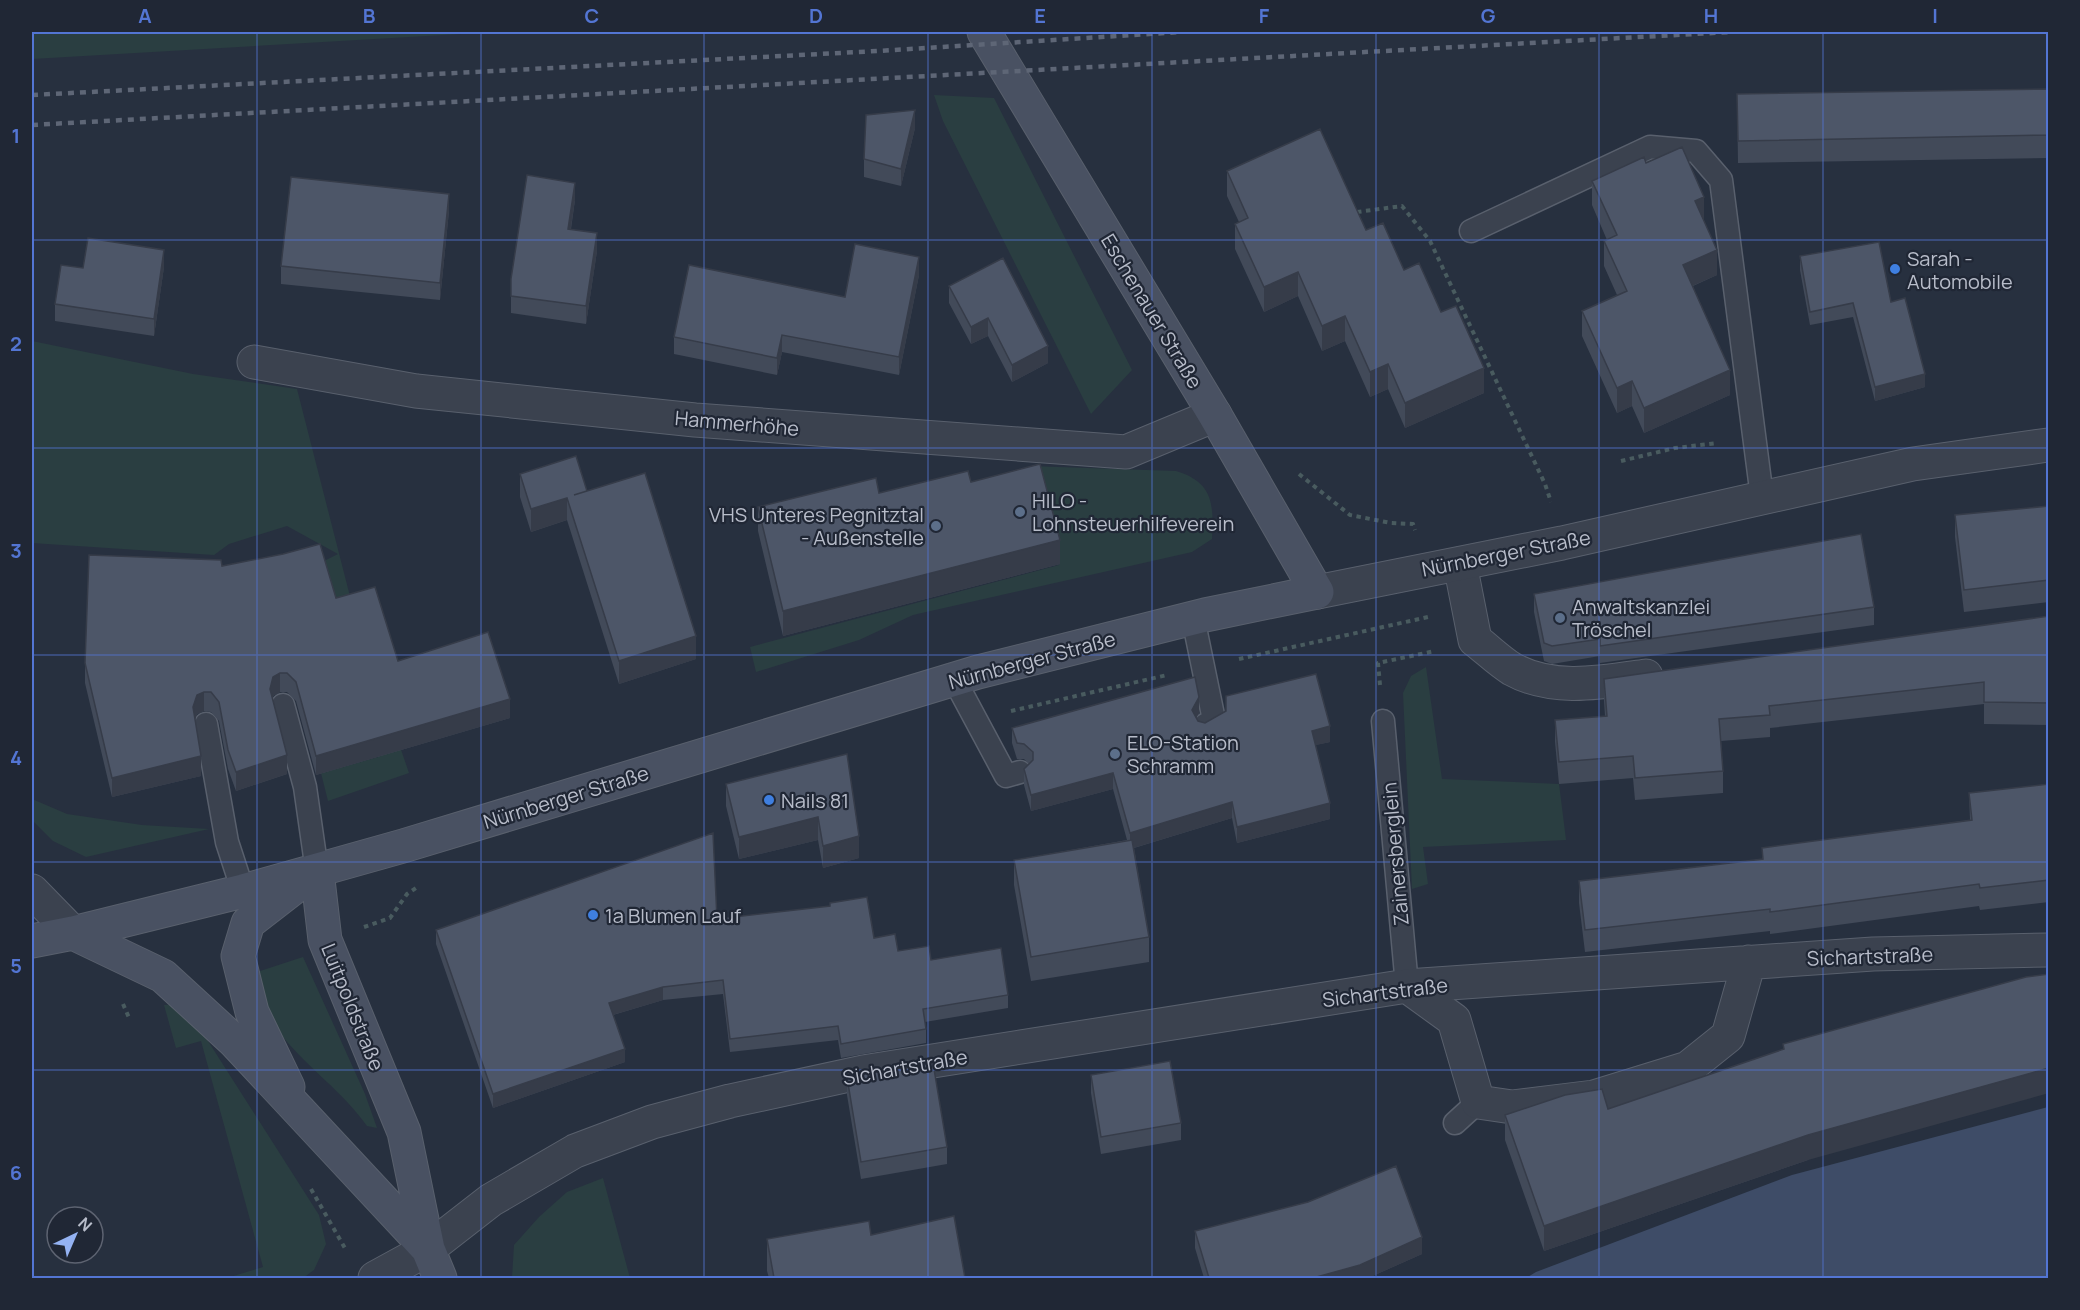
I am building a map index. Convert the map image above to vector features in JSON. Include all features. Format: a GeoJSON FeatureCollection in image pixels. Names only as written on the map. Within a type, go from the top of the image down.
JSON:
{"type":"FeatureCollection","features":[{"type":"Feature","properties":{"kind":"main road","name":"Eschenauer Straße"},"geometry":{"type":"LineString","coordinates":[[984,32],[1215,416],[1317,592]]}},
{"type":"Feature","properties":{"kind":"main road","name":"Nürnberger Straße"},"geometry":{"type":"LineString","coordinates":[[32,941],[73,933],[317,871],[954,679],[1192,618],[1317,592]]}},
{"type":"Feature","properties":{"kind":"main road","name":"Luitpoldstraße"},"geometry":{"type":"LineString","coordinates":[[317,871],[325,940],[404,1132],[428,1249],[440,1278]]}},
{"type":"Feature","properties":{"kind":"main road","name":"Luitpoldstraße"},"geometry":{"type":"LineString","coordinates":[[300,1113],[252,1012],[238,956],[248,923],[317,871]]}},
{"type":"Feature","properties":{"kind":"main road","name":"Luitpoldstraße"},"geometry":{"type":"LineString","coordinates":[[73,933],[163,976],[234,1041],[428,1249]]}},
{"type":"Feature","properties":{"kind":"street","name":"Hammerhöhe"},"geometry":{"type":"LineString","coordinates":[[254,362],[416,391],[672,418],[1126,452],[1215,416]]}},
{"type":"Feature","properties":{"kind":"street","name":"Nürnberger Straße"},"geometry":{"type":"LineString","coordinates":[[1317,592],[1562,543],[1913,464],[2049,445]]}},
{"type":"Feature","properties":{"kind":"street"},"geometry":{"type":"LineString","coordinates":[[1460,564],[1475,640],[1513,669],[1550,683],[1596,683],[1677,671]]}},
{"type":"Feature","properties":{"kind":"street"},"geometry":{"type":"LineString","coordinates":[[32,891],[73,933]]}},
{"type":"Feature","properties":{"kind":"street","name":"Sichartstraße"},"geometry":{"type":"LineString","coordinates":[[375,1278],[428,1249],[491,1200],[575,1151],[652,1122],[730,1101],[863,1072],[1407,987],[1873,954],[2049,950]]}},
{"type":"Feature","properties":{"kind":"street"},"geometry":{"type":"LineString","coordinates":[[1407,987],[1454,1020],[1466,1112],[1594,1097],[1688,1068],[1728,1036],[1749,962]]}},
{"type":"Feature","properties":{"kind":"lane"},"geometry":{"type":"LineString","coordinates":[[1471,231],[1650,147],[1696,151],[1721,180],[1762,497]]}},
{"type":"Feature","properties":{"kind":"lane"},"geometry":{"type":"LineString","coordinates":[[1192,618],[1205,667],[1214,720],[1205,725]]}},
{"type":"Feature","properties":{"kind":"lane"},"geometry":{"type":"LineString","coordinates":[[954,679],[1006,776],[1020,772]]}},
{"type":"Feature","properties":{"kind":"lane"},"geometry":{"type":"LineString","coordinates":[[283,705],[305,787],[317,871]]}},
{"type":"Feature","properties":{"kind":"lane","name":"Zainersberglein"},"geometry":{"type":"LineString","coordinates":[[1383,722],[1407,987]]}},
{"type":"Feature","properties":{"kind":"lane"},"geometry":{"type":"LineString","coordinates":[[206,724],[227,842],[243,891]]}},
{"type":"Feature","properties":{"kind":"path"},"geometry":{"type":"LineString","coordinates":[[1357,212],[1402,206],[1430,241],[1545,484],[1562,543]]}},
{"type":"Feature","properties":{"kind":"path"},"geometry":{"type":"LineString","coordinates":[[1621,461],[1675,448],[1755,439]]}},
{"type":"Feature","properties":{"kind":"path"},"geometry":{"type":"LineString","coordinates":[[976,720],[1434,616]]}},
{"type":"Feature","properties":{"kind":"path"},"geometry":{"type":"LineString","coordinates":[[1383,722],[1378,663],[1442,649]]}},
{"type":"Feature","properties":{"kind":"path"},"geometry":{"type":"LineString","coordinates":[[325,940],[390,918],[407,894],[424,882]]}},
{"type":"Feature","properties":{"kind":"green space"},"geometry":{"type":"Polygon","coordinates":[[[32,32],[495,32],[32,59],[32,32]]]}},
{"type":"Feature","properties":{"kind":"green space"},"geometry":{"type":"Polygon","coordinates":[[[934,95],[994,98],[1132,370],[1091,414],[943,121],[934,95]]]}},
{"type":"Feature","properties":{"kind":"green space"},"geometry":{"type":"Polygon","coordinates":[[[32,341],[193,374],[297,389],[354,612],[409,773],[328,801],[321,773],[378,757],[320,563],[338,554],[287,526],[229,544],[214,555],[32,543],[32,341]]]}},
{"type":"Feature","properties":{"kind":"green space"},"geometry":{"type":"Polygon","coordinates":[[[1029,466],[1176,471],[1198,481],[1209,496],[1212,539],[1192,552],[913,615],[859,640],[756,672],[750,647],[1059,565],[1040,489],[1029,466]]]}},
{"type":"Feature","properties":{"kind":"green space"},"geometry":{"type":"Polygon","coordinates":[[[1426,667],[1442,779],[1559,784],[1566,840],[1423,847],[1428,884],[1412,889],[1403,693],[1411,676],[1426,667]]]}},
{"type":"Feature","properties":{"kind":"green space"},"geometry":{"type":"Polygon","coordinates":[[[32,799],[67,814],[142,825],[209,829],[86,857],[53,841],[32,820],[32,799]]]}},
{"type":"Feature","properties":{"kind":"green space"},"geometry":{"type":"Polygon","coordinates":[[[303,957],[365,1094],[377,1128],[367,1126],[347,1102],[293,1049],[278,1030],[270,1014],[257,972],[303,957]]]}},
{"type":"Feature","properties":{"kind":"green space"},"geometry":{"type":"Polygon","coordinates":[[[164,1005],[173,1005],[208,1041],[319,1215],[326,1244],[314,1270],[303,1278],[227,1278],[263,1267],[201,1041],[176,1048],[164,1005]]]}},
{"type":"Feature","properties":{"kind":"green space"},"geometry":{"type":"Polygon","coordinates":[[[603,1178],[630,1278],[512,1278],[514,1245],[539,1217],[567,1192],[603,1178]]]}},
{"type":"Feature","properties":{"kind":"water"},"geometry":{"type":"Polygon","coordinates":[[[2048,1107],[2048,1278],[1526,1278],[1536,1272],[1792,1175],[2048,1107]]]}},
{"type":"Feature","properties":{"kind":"building"},"geometry":{"type":"Polygon","coordinates":[[[2049,89],[2049,135],[1738,141],[1737,94],[2049,89]]]}},
{"type":"Feature","properties":{"kind":"building"},"geometry":{"type":"Polygon","coordinates":[[[915,110],[901,169],[864,159],[866,115],[915,110]]]}},
{"type":"Feature","properties":{"kind":"building"},"geometry":{"type":"Polygon","coordinates":[[[1320,129],[1366,230],[1383,223],[1404,270],[1419,263],[1441,312],[1456,306],[1484,368],[1405,403],[1388,364],[1370,372],[1345,316],[1322,326],[1298,272],[1264,287],[1235,224],[1248,218],[1227,171],[1320,129]]]}},
{"type":"Feature","properties":{"kind":"building"},"geometry":{"type":"Polygon","coordinates":[[[1682,147],[1704,197],[1695,201],[1717,250],[1683,265],[1730,370],[1644,408],[1632,381],[1617,388],[1582,311],[1627,291],[1604,241],[1617,235],[1592,181],[1644,157],[1646,163],[1682,147]]]}},
{"type":"Feature","properties":{"kind":"building"},"geometry":{"type":"Polygon","coordinates":[[[527,175],[575,183],[568,229],[597,233],[586,306],[511,296],[511,279],[527,175]]]}},
{"type":"Feature","properties":{"kind":"building"},"geometry":{"type":"Polygon","coordinates":[[[291,177],[449,194],[440,283],[281,266],[291,177]]]}},
{"type":"Feature","properties":{"kind":"building"},"geometry":{"type":"Polygon","coordinates":[[[88,238],[164,250],[154,319],[55,304],[61,265],[83,268],[88,238]]]}},
{"type":"Feature","properties":{"kind":"building"},"geometry":{"type":"Polygon","coordinates":[[[1879,242],[1891,302],[1905,298],[1925,374],[1875,387],[1853,303],[1810,312],[1800,256],[1879,242]]]}},
{"type":"Feature","properties":{"kind":"building"},"geometry":{"type":"Polygon","coordinates":[[[855,244],[919,257],[899,357],[782,335],[777,358],[674,337],[689,265],[845,297],[855,244]]]}},
{"type":"Feature","properties":{"kind":"building"},"geometry":{"type":"Polygon","coordinates":[[[1003,258],[1048,346],[1012,365],[988,318],[971,327],[949,286],[1003,258]]]}},
{"type":"Feature","properties":{"kind":"building"},"geometry":{"type":"Polygon","coordinates":[[[576,456],[587,491],[645,473],[696,636],[619,661],[567,498],[531,509],[520,474],[576,456]]]}},
{"type":"Feature","properties":{"kind":"building"},"geometry":{"type":"Polygon","coordinates":[[[1040,464],[1060,540],[783,611],[758,507],[876,478],[879,493],[968,471],[971,482],[1040,464]]]}},
{"type":"Feature","properties":{"kind":"building"},"geometry":{"type":"Polygon","coordinates":[[[2049,506],[2049,580],[1964,590],[1955,515],[2049,506]]]}},
{"type":"Feature","properties":{"kind":"building"},"geometry":{"type":"Polygon","coordinates":[[[1861,534],[1874,607],[1600,646],[1600,639],[1552,646],[1544,643],[1534,594],[1861,534]]]}},
{"type":"Feature","properties":{"kind":"building"},"geometry":{"type":"Polygon","coordinates":[[[320,544],[336,598],[375,587],[398,661],[488,632],[510,699],[316,756],[296,682],[287,673],[280,673],[273,677],[270,689],[287,755],[236,772],[228,750],[219,702],[211,692],[204,692],[197,695],[193,707],[201,756],[112,778],[85,663],[89,555],[221,560],[222,566],[320,544]]]}},
{"type":"Feature","properties":{"kind":"building"},"geometry":{"type":"Polygon","coordinates":[[[2049,616],[2049,703],[1984,702],[1984,682],[1769,706],[1770,715],[1719,719],[1723,771],[1635,778],[1633,756],[1559,762],[1555,720],[1607,716],[1604,679],[2049,616]]]}},
{"type":"Feature","properties":{"kind":"building"},"geometry":{"type":"Polygon","coordinates":[[[1316,674],[1330,726],[1312,731],[1330,803],[1237,827],[1232,802],[1130,833],[1113,773],[1031,795],[1024,769],[1033,760],[1033,752],[1024,744],[1017,743],[1012,728],[1195,677],[1199,697],[1192,710],[1198,721],[1205,723],[1226,711],[1226,696],[1316,674]]]}},
{"type":"Feature","properties":{"kind":"building"},"geometry":{"type":"Polygon","coordinates":[[[847,754],[859,836],[823,846],[818,817],[739,837],[726,784],[847,754]]]}},
{"type":"Feature","properties":{"kind":"building"},"geometry":{"type":"Polygon","coordinates":[[[2049,784],[2049,880],[1980,888],[1979,884],[1770,912],[1770,909],[1585,930],[1579,881],[1763,859],[1762,848],[1972,820],[1969,793],[2049,784]]]}},
{"type":"Feature","properties":{"kind":"building"},"geometry":{"type":"Polygon","coordinates":[[[713,833],[717,919],[830,906],[830,903],[867,897],[874,938],[895,934],[898,951],[929,946],[931,960],[1001,948],[1008,995],[923,1009],[926,1029],[841,1044],[838,1026],[730,1039],[723,980],[663,987],[609,1003],[625,1049],[493,1094],[436,930],[713,833]]]}},
{"type":"Feature","properties":{"kind":"building"},"geometry":{"type":"Polygon","coordinates":[[[1132,840],[1149,937],[1031,957],[1014,860],[1132,840]]]}},
{"type":"Feature","properties":{"kind":"building"},"geometry":{"type":"Polygon","coordinates":[[[2049,974],[2049,1068],[1808,1135],[1544,1226],[1505,1115],[1565,1095],[1602,1089],[1608,1109],[1784,1049],[1783,1044],[2026,977],[2049,974]]]}},
{"type":"Feature","properties":{"kind":"building"},"geometry":{"type":"Polygon","coordinates":[[[1170,1061],[1181,1123],[1101,1137],[1091,1075],[1170,1061]]]}},
{"type":"Feature","properties":{"kind":"building"},"geometry":{"type":"Polygon","coordinates":[[[933,1063],[947,1147],[861,1162],[847,1077],[933,1063]]]}},
{"type":"Feature","properties":{"kind":"building"},"geometry":{"type":"Polygon","coordinates":[[[1396,1166],[1422,1237],[1360,1265],[1313,1278],[1209,1278],[1195,1231],[1308,1202],[1396,1166]]]}},
{"type":"Feature","properties":{"kind":"building"},"geometry":{"type":"Polygon","coordinates":[[[954,1216],[965,1278],[774,1278],[767,1239],[869,1221],[871,1235],[954,1216]]]}},
{"type":"Feature","properties":{"kind":"railway"},"geometry":{"type":"LineString","coordinates":[[32,95],[878,51],[1181,32]]}},
{"type":"Feature","properties":{"kind":"railway"},"geometry":{"type":"LineString","coordinates":[[32,125],[1731,32]]}},
{"type":"Feature","properties":{"kind":"place","name":"Sarah - Automobile"},"geometry":{"type":"Point","coordinates":[1895,269]}},
{"type":"Feature","properties":{"kind":"place","name":"HILO - Lohnsteuerhilfeverein"},"geometry":{"type":"Point","coordinates":[1020,512]}},
{"type":"Feature","properties":{"kind":"place","name":"VHS Unteres Pegnitztal - Außenstelle"},"geometry":{"type":"Point","coordinates":[936,526]}},
{"type":"Feature","properties":{"kind":"place","name":"Anwaltskanzlei Tröschel"},"geometry":{"type":"Point","coordinates":[1560,618]}},
{"type":"Feature","properties":{"kind":"place","name":"ELO-Station Schramm"},"geometry":{"type":"Point","coordinates":[1115,754]}},
{"type":"Feature","properties":{"kind":"place","name":"Nails 81"},"geometry":{"type":"Point","coordinates":[769,800]}},
{"type":"Feature","properties":{"kind":"place","name":"1a Blumen Lauf"},"geometry":{"type":"Point","coordinates":[593,915]}}]}
